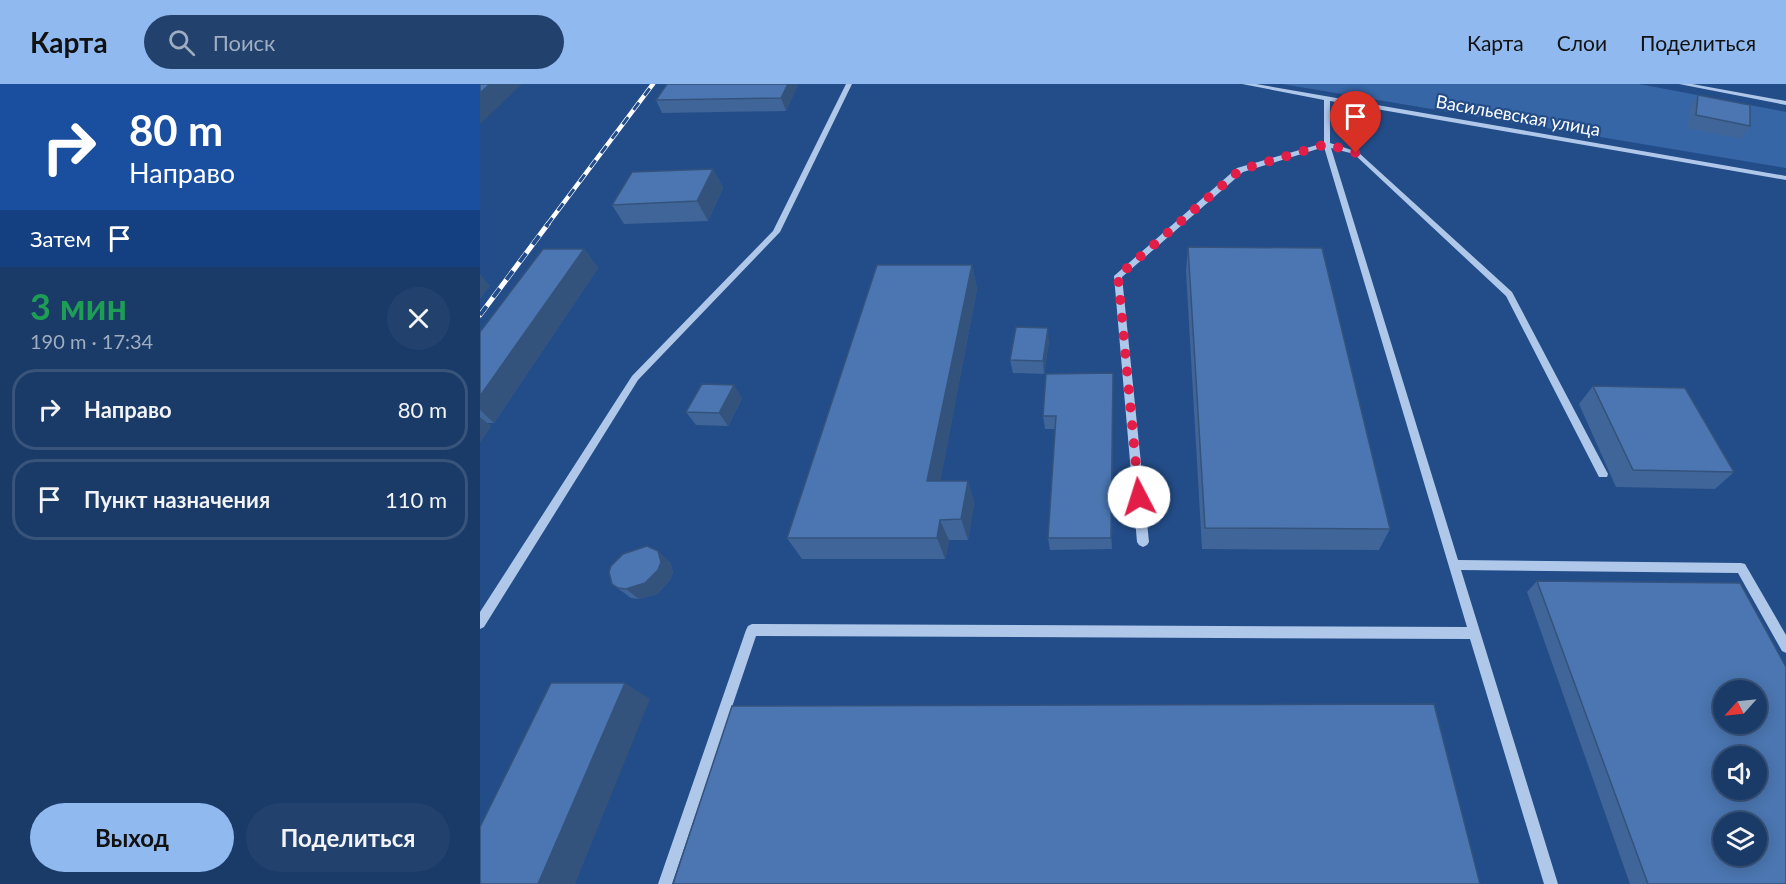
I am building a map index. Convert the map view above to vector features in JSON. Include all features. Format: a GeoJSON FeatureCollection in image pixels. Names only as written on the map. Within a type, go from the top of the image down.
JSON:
{"type":"FeatureCollection","features":[{"type":"Feature","properties":{"kind":"street"},"geometry":{"type":"LineString","coordinates":[[480,623],[635,378],[776,232],[849,84]]}},
{"type":"Feature","properties":{"kind":"street","name":"Васильевская улица"},"geometry":{"type":"LineString","coordinates":[[1245,84],[1786,178]]}},
{"type":"Feature","properties":{"kind":"street"},"geometry":{"type":"LineString","coordinates":[[1682,84],[1786,103]]}},
{"type":"Feature","properties":{"kind":"street"},"geometry":{"type":"LineString","coordinates":[[1327,99],[1327,144],[1551,884]]}},
{"type":"Feature","properties":{"kind":"street"},"geometry":{"type":"LineString","coordinates":[[1143,542],[1118,276],[1240,170],[1327,144],[1356,153],[1509,294],[1603,474]]}},
{"type":"Feature","properties":{"kind":"street"},"geometry":{"type":"LineString","coordinates":[[1454,566],[1741,568],[1786,647]]}},
{"type":"Feature","properties":{"kind":"street"},"geometry":{"type":"LineString","coordinates":[[665,884],[752,630],[1474,633]]}},
{"type":"Feature","properties":{"kind":"shaded area"},"geometry":{"type":"Polygon","coordinates":[[[1282,84],[1639,84],[1786,112],[1786,168],[1282,84]]]}},
{"type":"Feature","properties":{"kind":"building"},"geometry":{"type":"Polygon","coordinates":[[[480,84],[490,84],[480,93],[480,84]]]}},
{"type":"Feature","properties":{"kind":"building"},"geometry":{"type":"Polygon","coordinates":[[[667,84],[788,84],[781,98],[656,100],[667,84]]]}},
{"type":"Feature","properties":{"kind":"building"},"geometry":{"type":"Polygon","coordinates":[[[1698,95],[1750,105],[1750,126],[1696,115],[1698,95]]]}},
{"type":"Feature","properties":{"kind":"building"},"geometry":{"type":"Polygon","coordinates":[[[713,169],[697,201],[612,205],[632,172],[713,169]]]}},
{"type":"Feature","properties":{"kind":"building"},"geometry":{"type":"Polygon","coordinates":[[[1188,247],[1322,248],[1390,529],[1205,528],[1188,247]]]}},
{"type":"Feature","properties":{"kind":"building"},"geometry":{"type":"Polygon","coordinates":[[[543,249],[584,249],[480,396],[480,332],[543,249]]]}},
{"type":"Feature","properties":{"kind":"building"},"geometry":{"type":"Polygon","coordinates":[[[877,265],[972,265],[927,481],[968,481],[961,519],[940,520],[937,538],[787,538],[877,265]]]}},
{"type":"Feature","properties":{"kind":"building"},"geometry":{"type":"Polygon","coordinates":[[[1016,327],[1048,328],[1043,361],[1010,360],[1016,327]]]}},
{"type":"Feature","properties":{"kind":"building"},"geometry":{"type":"Polygon","coordinates":[[[1113,373],[1111,538],[1048,538],[1056,416],[1043,416],[1046,374],[1113,373]]]}},
{"type":"Feature","properties":{"kind":"building"},"geometry":{"type":"Polygon","coordinates":[[[702,384],[734,385],[719,413],[686,412],[702,384]]]}},
{"type":"Feature","properties":{"kind":"building"},"geometry":{"type":"Polygon","coordinates":[[[1593,386],[1685,388],[1734,472],[1633,470],[1593,386]]]}},
{"type":"Feature","properties":{"kind":"building"},"geometry":{"type":"Polygon","coordinates":[[[647,546],[658,551],[661,562],[658,570],[645,583],[626,589],[612,584],[609,572],[611,566],[623,554],[647,546]]]}},
{"type":"Feature","properties":{"kind":"building"},"geometry":{"type":"Polygon","coordinates":[[[1537,581],[1740,583],[1786,667],[1786,884],[1648,884],[1537,581]]]}},
{"type":"Feature","properties":{"kind":"building"},"geometry":{"type":"Polygon","coordinates":[[[551,683],[625,683],[538,884],[480,884],[480,827],[551,683]]]}},
{"type":"Feature","properties":{"kind":"building"},"geometry":{"type":"Polygon","coordinates":[[[1434,704],[1480,884],[673,884],[732,706],[1434,704]]]}},
{"type":"Feature","properties":{"kind":"railway"},"geometry":{"type":"LineString","coordinates":[[547,225],[653,84]]}},
{"type":"Feature","properties":{"kind":"railway"},"geometry":{"type":"LineString","coordinates":[[480,315],[548,224]]}},
{"type":"Feature","properties":{"kind":"route"},"geometry":{"type":"LineString","coordinates":[[1139,497],[1118,276],[1240,170],[1327,144],[1356,153]]}}]}
